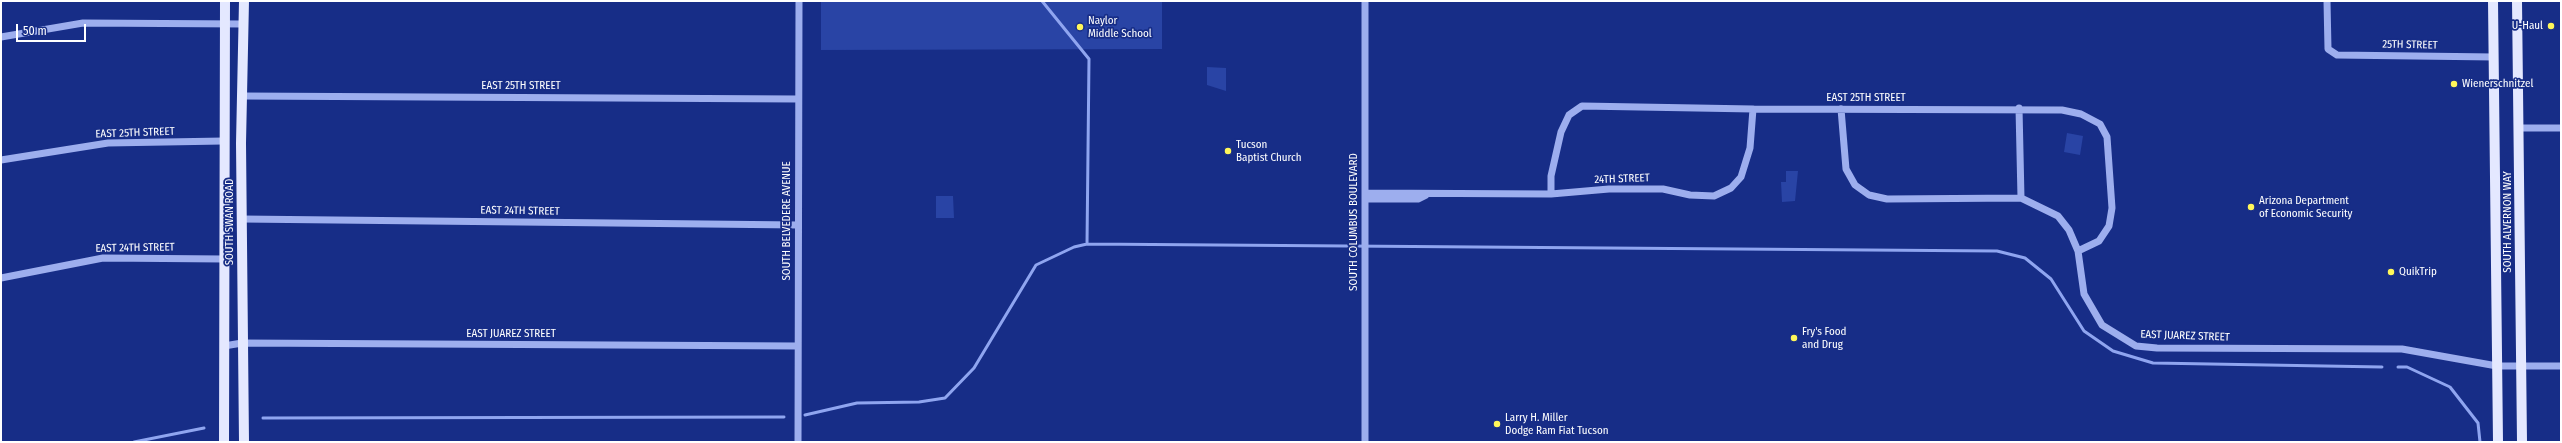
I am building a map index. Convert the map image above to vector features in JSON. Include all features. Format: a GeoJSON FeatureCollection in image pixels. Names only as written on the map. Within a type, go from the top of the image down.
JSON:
{"type":"FeatureCollection","features":[{"type":"Feature","properties":{"kind":"main road","name":"SOUTH SWAN ROAD"},"geometry":{"type":"LineString","coordinates":[[224,442],[223,142],[225,1]]}},
{"type":"Feature","properties":{"kind":"main road","name":"SOUTH SWAN ROAD"},"geometry":{"type":"LineString","coordinates":[[244,1],[242,219],[244,442]]}},
{"type":"Feature","properties":{"kind":"main road","name":"SOUTH ALVERNON WAY"},"geometry":{"type":"LineString","coordinates":[[2493,1],[2498,442]]}},
{"type":"Feature","properties":{"kind":"main road","name":"SOUTH ALVERNON WAY"},"geometry":{"type":"LineString","coordinates":[[2517,1],[2520,128],[2522,442]]}},
{"type":"Feature","properties":{"kind":"street","name":"SOUTH BELVEDERE AVENUE"},"geometry":{"type":"LineString","coordinates":[[798,442],[799,1]]}},
{"type":"Feature","properties":{"kind":"street","name":"SOUTH COLUMBUS BOULEVARD"},"geometry":{"type":"LineString","coordinates":[[1365,1],[1365,442]]}},
{"type":"Feature","properties":{"kind":"street","name":"25TH STREET"},"geometry":{"type":"LineString","coordinates":[[2327,1],[2328,49],[2337,55],[2494,57]]}},
{"type":"Feature","properties":{"kind":"street"},"geometry":{"type":"LineString","coordinates":[[1,36],[83,23],[243,24]]}},
{"type":"Feature","properties":{"kind":"street","name":"EAST 25TH STREET"},"geometry":{"type":"LineString","coordinates":[[243,96],[798,99]]}},
{"type":"Feature","properties":{"kind":"street","name":"EAST 25TH STREET"},"geometry":{"type":"LineString","coordinates":[[1551,194],[1551,176],[1561,132],[1569,115],[1582,106],[1753,110],[2019,108],[2062,110],[2081,114],[2100,124],[2107,137],[2112,208],[2109,226],[2099,241],[2078,251]]}},
{"type":"Feature","properties":{"kind":"street"},"geometry":{"type":"LineString","coordinates":[[2019,108],[2021,198]]}},
{"type":"Feature","properties":{"kind":"street","name":"EAST JUAREZ STREET"},"geometry":{"type":"LineString","coordinates":[[1841,109],[1846,169],[1855,185],[1869,195],[1887,199],[2021,198],[2058,216],[2069,230],[2078,251],[2084,294],[2102,325],[2136,346],[2157,348],[2402,349],[2497,366],[2561,366]]}},
{"type":"Feature","properties":{"kind":"street","name":"24TH STREET"},"geometry":{"type":"LineString","coordinates":[[1365,196],[1418,199],[1427,195],[1551,194],[1609,189],[1664,189],[1704,196],[1722,194],[1731,188],[1741,177],[1750,148],[1753,110]]}},
{"type":"Feature","properties":{"kind":"street"},"geometry":{"type":"LineString","coordinates":[[2520,128],[2561,128]]}},
{"type":"Feature","properties":{"kind":"street","name":"EAST 25TH STREET"},"geometry":{"type":"LineString","coordinates":[[1,160],[108,143],[223,142]]}},
{"type":"Feature","properties":{"kind":"street","name":"EAST 24TH STREET"},"geometry":{"type":"LineString","coordinates":[[242,219],[798,224]]}},
{"type":"Feature","properties":{"kind":"street","name":"EAST 24TH STREET"},"geometry":{"type":"LineString","coordinates":[[1,278],[103,258],[224,258]]}},
{"type":"Feature","properties":{"kind":"street","name":"EAST JUAREZ STREET"},"geometry":{"type":"LineString","coordinates":[[224,346],[242,343],[798,346]]}},
{"type":"Feature","properties":{"kind":"shaded area"},"geometry":{"type":"Polygon","coordinates":[[[821,1],[1162,1],[1162,49],[821,50],[821,1]]]}},
{"type":"Feature","properties":{"kind":"shaded area"},"geometry":{"type":"Polygon","coordinates":[[[1207,67],[1226,68],[1226,91],[1207,85],[1207,67]]]}},
{"type":"Feature","properties":{"kind":"shaded area"},"geometry":{"type":"Polygon","coordinates":[[[2067,133],[2083,136],[2080,155],[2064,152],[2067,133]]]}},
{"type":"Feature","properties":{"kind":"shaded area"},"geometry":{"type":"Polygon","coordinates":[[[1786,171],[1798,171],[1795,201],[1782,202],[1781,182],[1786,182],[1786,171]]]}},
{"type":"Feature","properties":{"kind":"shaded area"},"geometry":{"type":"Polygon","coordinates":[[[936,196],[953,196],[954,218],[936,218],[936,196]]]}},
{"type":"Feature","properties":{"kind":"waterway"},"geometry":{"type":"LineString","coordinates":[[1042,1],[1089,59],[1087,244],[1997,251],[2025,258],[2051,279],[2084,331],[2113,351],[2153,363],[2382,367]]}},
{"type":"Feature","properties":{"kind":"waterway"},"geometry":{"type":"LineString","coordinates":[[805,415],[857,403],[919,402],[945,398],[974,368],[1036,265],[1074,247],[1087,244]]}},
{"type":"Feature","properties":{"kind":"waterway"},"geometry":{"type":"LineString","coordinates":[[2398,367],[2407,367],[2450,387],[2478,423],[2480,442]]}},
{"type":"Feature","properties":{"kind":"waterway"},"geometry":{"type":"LineString","coordinates":[[263,418],[784,417]]}},
{"type":"Feature","properties":{"kind":"waterway"},"geometry":{"type":"LineString","coordinates":[[134,442],[204,428]]}},
{"type":"Feature","properties":{"kind":"place","name":"U-Haul"},"geometry":{"type":"Point","coordinates":[2551,26]}},
{"type":"Feature","properties":{"kind":"place","name":"Naylor Middle School"},"geometry":{"type":"Point","coordinates":[1080,27]}},
{"type":"Feature","properties":{"kind":"place","name":"Wienerschnitzel"},"geometry":{"type":"Point","coordinates":[2454,84]}},
{"type":"Feature","properties":{"kind":"place","name":"Tucson Baptist Church"},"geometry":{"type":"Point","coordinates":[1228,151]}},
{"type":"Feature","properties":{"kind":"place","name":"Arizona Department of Economic Security"},"geometry":{"type":"Point","coordinates":[2251,207]}},
{"type":"Feature","properties":{"kind":"place","name":"QuikTrip"},"geometry":{"type":"Point","coordinates":[2391,272]}},
{"type":"Feature","properties":{"kind":"place","name":"Fry's Food and Drug"},"geometry":{"type":"Point","coordinates":[1794,338]}},
{"type":"Feature","properties":{"kind":"place","name":"Larry H. Miller Dodge Ram Fiat Tucson"},"geometry":{"type":"Point","coordinates":[1497,424]}}]}
